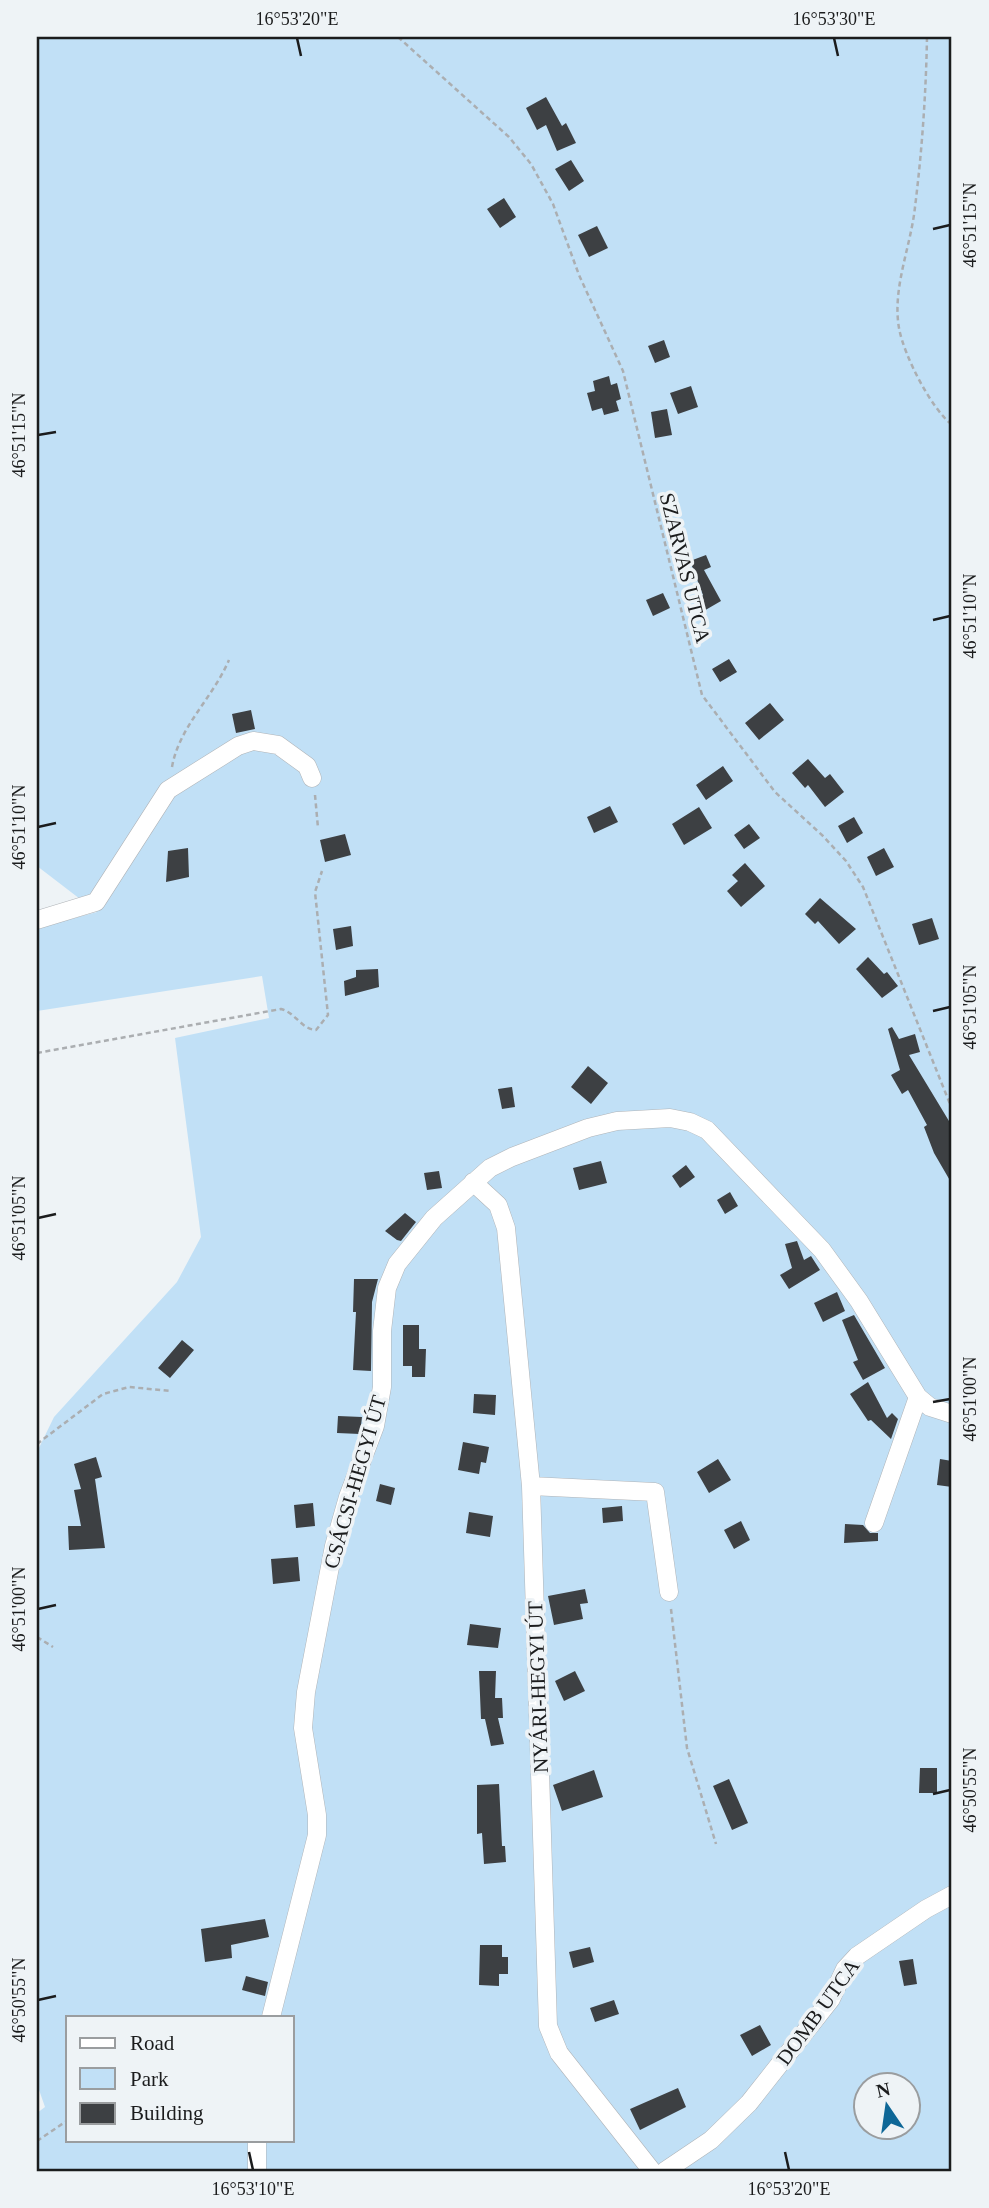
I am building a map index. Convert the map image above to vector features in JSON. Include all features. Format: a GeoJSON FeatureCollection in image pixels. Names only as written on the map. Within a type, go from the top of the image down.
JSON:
{"type":"FeatureCollection","features":[{"type":"Feature","properties":{"kind":"street"},"geometry":{"type":"LineString","coordinates":[[37,920],[96,902],[167,790],[238,746],[253,741],[278,744],[307,766],[312,778]]}},
{"type":"Feature","properties":{"kind":"street","name":"CSÁCSI-HEGYI ÚT"},"geometry":{"type":"LineString","coordinates":[[271,2016],[317,1835],[317,1815],[303,1728],[306,1692],[334,1546],[348,1497],[374,1426],[382,1387],[383,1321],[387,1288],[397,1264],[404,1255],[434,1218],[472,1182],[512,1157],[617,1121],[670,1118],[698,1126],[724,1147],[822,1250],[859,1301],[918,1397],[930,1407],[952,1415]]}},
{"type":"Feature","properties":{"kind":"street","name":"NYÁRI-HEGYI ÚT"},"geometry":{"type":"LineString","coordinates":[[472,1182],[498,1205],[506,1228],[531,1486],[548,2026],[559,2053],[652,2171]]}},
{"type":"Feature","properties":{"kind":"street"},"geometry":{"type":"LineString","coordinates":[[874,1522],[918,1397]]}},
{"type":"Feature","properties":{"kind":"street"},"geometry":{"type":"LineString","coordinates":[[531,1486],[655,1492],[669,1592]]}},
{"type":"Feature","properties":{"kind":"street","name":"DOMB UTCA"},"geometry":{"type":"LineString","coordinates":[[665,2171],[711,2140],[749,2103],[825,2008],[845,1969],[857,1956],[926,1909],[952,1895]]}},
{"type":"Feature","properties":{"kind":"street"},"geometry":{"type":"LineString","coordinates":[[257,2142],[257,2171]]}},
{"type":"Feature","properties":{"kind":"path","name":"SZARVAS UTCA"},"geometry":{"type":"LineString","coordinates":[[398,37],[509,136],[531,164],[553,204],[579,275],[623,371],[702,695],[775,792],[823,835],[846,861],[863,887],[952,1109]]}},
{"type":"Feature","properties":{"kind":"path"},"geometry":{"type":"LineString","coordinates":[[927,37],[915,209],[900,290],[899,328],[922,387],[942,417],[952,425]]}},
{"type":"Feature","properties":{"kind":"path"},"geometry":{"type":"LineString","coordinates":[[167,790],[176,745],[218,685],[229,660]]}},
{"type":"Feature","properties":{"kind":"path"},"geometry":{"type":"LineString","coordinates":[[312,778],[318,828]]}},
{"type":"Feature","properties":{"kind":"path"},"geometry":{"type":"LineString","coordinates":[[37,1053],[281,1009],[289,1011],[308,1029],[316,1030],[328,1015],[315,892],[322,871]]}},
{"type":"Feature","properties":{"kind":"path"},"geometry":{"type":"LineString","coordinates":[[37,1444],[103,1394],[129,1387],[171,1391]]}},
{"type":"Feature","properties":{"kind":"path"},"geometry":{"type":"LineString","coordinates":[[669,1592],[687,1748],[716,1844]]}},
{"type":"Feature","properties":{"kind":"path"},"geometry":{"type":"LineString","coordinates":[[37,1637],[53,1647]]}},
{"type":"Feature","properties":{"kind":"path"},"geometry":{"type":"LineString","coordinates":[[37,2141],[66,2121]]}},
{"type":"Feature","properties":{"kind":"green space"},"geometry":{"type":"Polygon","coordinates":[[[37,37],[952,37],[952,2171],[37,2171],[37,2113],[45,2107],[37,2084],[37,1452],[54,1417],[177,1282],[201,1237],[175,1038],[269,1018],[262,976],[37,1011],[37,928],[97,912],[37,866],[37,37]]]}},
{"type":"Feature","properties":{"kind":"building"},"geometry":{"type":"Polygon","coordinates":[[[546,97],[562,126],[566,123],[576,143],[557,151],[546,125],[537,130],[526,108],[546,97]]]}},
{"type":"Feature","properties":{"kind":"building"},"geometry":{"type":"Polygon","coordinates":[[[571,160],[584,181],[569,191],[555,169],[571,160]]]}},
{"type":"Feature","properties":{"kind":"building"},"geometry":{"type":"Polygon","coordinates":[[[504,198],[516,217],[500,228],[487,209],[504,198]]]}},
{"type":"Feature","properties":{"kind":"building"},"geometry":{"type":"Polygon","coordinates":[[[597,226],[608,248],[589,257],[578,235],[597,226]]]}},
{"type":"Feature","properties":{"kind":"building"},"geometry":{"type":"Polygon","coordinates":[[[664,340],[670,357],[655,363],[648,346],[664,340]]]}},
{"type":"Feature","properties":{"kind":"building"},"geometry":{"type":"Polygon","coordinates":[[[609,376],[611,385],[617,383],[621,399],[616,401],[619,411],[604,415],[602,408],[592,411],[587,393],[595,391],[593,381],[609,376]]]}},
{"type":"Feature","properties":{"kind":"building"},"geometry":{"type":"Polygon","coordinates":[[[691,386],[698,407],[678,414],[670,393],[691,386]]]}},
{"type":"Feature","properties":{"kind":"building"},"geometry":{"type":"Polygon","coordinates":[[[667,409],[672,435],[655,438],[651,412],[667,409]]]}},
{"type":"Feature","properties":{"kind":"building"},"geometry":{"type":"Polygon","coordinates":[[[706,555],[711,567],[704,570],[721,601],[702,612],[695,599],[703,595],[690,561],[706,555]]]}},
{"type":"Feature","properties":{"kind":"building"},"geometry":{"type":"Polygon","coordinates":[[[663,593],[670,608],[653,616],[646,600],[663,593]]]}},
{"type":"Feature","properties":{"kind":"building"},"geometry":{"type":"Polygon","coordinates":[[[729,659],[737,672],[720,682],[712,669],[729,659]]]}},
{"type":"Feature","properties":{"kind":"building"},"geometry":{"type":"Polygon","coordinates":[[[770,703],[784,720],[759,740],[745,723],[770,703]]]}},
{"type":"Feature","properties":{"kind":"building"},"geometry":{"type":"Polygon","coordinates":[[[251,710],[255,729],[236,733],[232,714],[251,710]]]}},
{"type":"Feature","properties":{"kind":"building"},"geometry":{"type":"Polygon","coordinates":[[[808,759],[825,778],[830,774],[844,792],[825,807],[808,785],[805,788],[792,773],[808,759]]]}},
{"type":"Feature","properties":{"kind":"building"},"geometry":{"type":"Polygon","coordinates":[[[723,766],[733,781],[706,800],[696,785],[723,766]]]}},
{"type":"Feature","properties":{"kind":"building"},"geometry":{"type":"Polygon","coordinates":[[[610,806],[618,822],[594,833],[587,817],[610,806]]]}},
{"type":"Feature","properties":{"kind":"building"},"geometry":{"type":"Polygon","coordinates":[[[699,807],[712,828],[684,845],[672,824],[699,807]]]}},
{"type":"Feature","properties":{"kind":"building"},"geometry":{"type":"Polygon","coordinates":[[[854,817],[863,833],[847,843],[838,826],[854,817]]]}},
{"type":"Feature","properties":{"kind":"building"},"geometry":{"type":"Polygon","coordinates":[[[749,824],[760,838],[744,849],[734,835],[749,824]]]}},
{"type":"Feature","properties":{"kind":"building"},"geometry":{"type":"Polygon","coordinates":[[[345,834],[351,855],[325,862],[320,840],[345,834]]]}},
{"type":"Feature","properties":{"kind":"building"},"geometry":{"type":"Polygon","coordinates":[[[188,848],[189,877],[166,882],[168,851],[188,848]]]}},
{"type":"Feature","properties":{"kind":"building"},"geometry":{"type":"Polygon","coordinates":[[[884,848],[894,867],[876,876],[867,857],[884,848]]]}},
{"type":"Feature","properties":{"kind":"building"},"geometry":{"type":"Polygon","coordinates":[[[745,863],[765,886],[741,907],[727,891],[738,881],[732,875],[745,863]]]}},
{"type":"Feature","properties":{"kind":"building"},"geometry":{"type":"Polygon","coordinates":[[[820,898],[856,929],[839,944],[818,921],[815,924],[805,914],[820,898]]]}},
{"type":"Feature","properties":{"kind":"building"},"geometry":{"type":"Polygon","coordinates":[[[932,918],[939,939],[919,945],[912,924],[932,918]]]}},
{"type":"Feature","properties":{"kind":"building"},"geometry":{"type":"Polygon","coordinates":[[[351,926],[353,946],[336,950],[333,929],[351,926]]]}},
{"type":"Feature","properties":{"kind":"building"},"geometry":{"type":"Polygon","coordinates":[[[868,957],[884,974],[887,972],[898,986],[882,998],[856,969],[868,957]]]}},
{"type":"Feature","properties":{"kind":"building"},"geometry":{"type":"Polygon","coordinates":[[[378,969],[379,987],[345,996],[344,981],[356,977],[356,970],[378,969]]]}},
{"type":"Feature","properties":{"kind":"building"},"geometry":{"type":"Polygon","coordinates":[[[892,1027],[899,1039],[915,1034],[920,1052],[909,1055],[952,1126],[952,1184],[934,1153],[924,1127],[927,1125],[908,1090],[902,1094],[891,1075],[900,1070],[888,1029],[892,1027]]]}},
{"type":"Feature","properties":{"kind":"building"},"geometry":{"type":"Polygon","coordinates":[[[588,1066],[608,1083],[591,1104],[571,1087],[588,1066]]]}},
{"type":"Feature","properties":{"kind":"building"},"geometry":{"type":"Polygon","coordinates":[[[512,1087],[515,1107],[502,1109],[498,1089],[512,1087]]]}},
{"type":"Feature","properties":{"kind":"building"},"geometry":{"type":"Polygon","coordinates":[[[601,1161],[607,1183],[579,1190],[573,1168],[601,1161]]]}},
{"type":"Feature","properties":{"kind":"building"},"geometry":{"type":"Polygon","coordinates":[[[686,1165],[695,1177],[680,1188],[672,1176],[686,1165]]]}},
{"type":"Feature","properties":{"kind":"building"},"geometry":{"type":"Polygon","coordinates":[[[439,1171],[442,1188],[427,1190],[424,1173],[439,1171]]]}},
{"type":"Feature","properties":{"kind":"building"},"geometry":{"type":"Polygon","coordinates":[[[730,1192],[738,1206],[725,1214],[717,1200],[730,1192]]]}},
{"type":"Feature","properties":{"kind":"building"},"geometry":{"type":"Polygon","coordinates":[[[405,1213],[416,1222],[401,1241],[385,1231],[405,1213]]]}},
{"type":"Feature","properties":{"kind":"building"},"geometry":{"type":"Polygon","coordinates":[[[797,1241],[804,1260],[811,1256],[820,1270],[789,1289],[780,1275],[792,1268],[785,1244],[797,1241]]]}},
{"type":"Feature","properties":{"kind":"building"},"geometry":{"type":"Polygon","coordinates":[[[354,1279],[378,1279],[372,1302],[371,1371],[353,1370],[356,1312],[353,1312],[354,1279]]]}},
{"type":"Feature","properties":{"kind":"building"},"geometry":{"type":"Polygon","coordinates":[[[837,1292],[845,1311],[823,1322],[814,1303],[837,1292]]]}},
{"type":"Feature","properties":{"kind":"building"},"geometry":{"type":"Polygon","coordinates":[[[854,1315],[885,1368],[863,1380],[853,1362],[858,1360],[842,1320],[854,1315]]]}},
{"type":"Feature","properties":{"kind":"building"},"geometry":{"type":"Polygon","coordinates":[[[403,1325],[419,1325],[419,1349],[426,1349],[425,1377],[412,1377],[412,1366],[403,1366],[403,1325]]]}},
{"type":"Feature","properties":{"kind":"building"},"geometry":{"type":"Polygon","coordinates":[[[182,1340],[194,1350],[170,1378],[158,1368],[182,1340]]]}},
{"type":"Feature","properties":{"kind":"building"},"geometry":{"type":"Polygon","coordinates":[[[868,1382],[887,1418],[892,1413],[898,1419],[891,1439],[871,1420],[868,1421],[850,1394],[868,1382]]]}},
{"type":"Feature","properties":{"kind":"building"},"geometry":{"type":"Polygon","coordinates":[[[474,1394],[496,1395],[495,1415],[473,1413],[474,1394]]]}},
{"type":"Feature","properties":{"kind":"building"},"geometry":{"type":"Polygon","coordinates":[[[338,1416],[362,1417],[360,1434],[337,1433],[338,1416]]]}},
{"type":"Feature","properties":{"kind":"building"},"geometry":{"type":"Polygon","coordinates":[[[463,1442],[489,1447],[486,1463],[481,1462],[479,1474],[458,1470],[463,1442]]]}},
{"type":"Feature","properties":{"kind":"building"},"geometry":{"type":"Polygon","coordinates":[[[96,1457],[102,1477],[95,1479],[105,1548],[69,1550],[68,1526],[81,1526],[74,1490],[81,1489],[74,1464],[96,1457]]]}},
{"type":"Feature","properties":{"kind":"building"},"geometry":{"type":"Polygon","coordinates":[[[718,1459],[731,1480],[709,1493],[697,1472],[718,1459]]]}},
{"type":"Feature","properties":{"kind":"building"},"geometry":{"type":"Polygon","coordinates":[[[940,1459],[952,1461],[952,1487],[937,1485],[940,1459]]]}},
{"type":"Feature","properties":{"kind":"building"},"geometry":{"type":"Polygon","coordinates":[[[380,1484],[395,1488],[391,1505],[376,1501],[380,1484]]]}},
{"type":"Feature","properties":{"kind":"building"},"geometry":{"type":"Polygon","coordinates":[[[313,1503],[315,1526],[296,1528],[294,1505],[313,1503]]]}},
{"type":"Feature","properties":{"kind":"building"},"geometry":{"type":"Polygon","coordinates":[[[622,1506],[623,1521],[603,1523],[602,1508],[622,1506]]]}},
{"type":"Feature","properties":{"kind":"building"},"geometry":{"type":"Polygon","coordinates":[[[469,1512],[493,1516],[490,1537],[466,1533],[469,1512]]]}},
{"type":"Feature","properties":{"kind":"building"},"geometry":{"type":"Polygon","coordinates":[[[741,1521],[750,1540],[734,1549],[724,1530],[741,1521]]]}},
{"type":"Feature","properties":{"kind":"building"},"geometry":{"type":"Polygon","coordinates":[[[845,1524],[863,1525],[870,1533],[878,1533],[878,1541],[844,1543],[845,1524]]]}},
{"type":"Feature","properties":{"kind":"building"},"geometry":{"type":"Polygon","coordinates":[[[298,1557],[300,1581],[273,1584],[271,1559],[298,1557]]]}},
{"type":"Feature","properties":{"kind":"building"},"geometry":{"type":"Polygon","coordinates":[[[585,1589],[588,1603],[580,1604],[583,1619],[554,1625],[548,1596],[585,1589]]]}},
{"type":"Feature","properties":{"kind":"building"},"geometry":{"type":"Polygon","coordinates":[[[470,1624],[501,1628],[498,1648],[467,1645],[470,1624]]]}},
{"type":"Feature","properties":{"kind":"building"},"geometry":{"type":"Polygon","coordinates":[[[479,1671],[496,1671],[495,1698],[502,1698],[503,1718],[498,1718],[504,1744],[491,1746],[485,1719],[481,1719],[479,1671]]]}},
{"type":"Feature","properties":{"kind":"building"},"geometry":{"type":"Polygon","coordinates":[[[575,1671],[585,1691],[564,1701],[555,1681],[575,1671]]]}},
{"type":"Feature","properties":{"kind":"building"},"geometry":{"type":"Polygon","coordinates":[[[920,1768],[937,1768],[937,1793],[919,1793],[920,1768]]]}},
{"type":"Feature","properties":{"kind":"building"},"geometry":{"type":"Polygon","coordinates":[[[594,1770],[603,1797],[562,1811],[553,1785],[594,1770]]]}},
{"type":"Feature","properties":{"kind":"building"},"geometry":{"type":"Polygon","coordinates":[[[729,1779],[748,1823],[732,1830],[713,1786],[729,1779]]]}},
{"type":"Feature","properties":{"kind":"building"},"geometry":{"type":"Polygon","coordinates":[[[499,1784],[502,1846],[505,1846],[506,1862],[484,1864],[482,1833],[477,1834],[477,1785],[499,1784]]]}},
{"type":"Feature","properties":{"kind":"building"},"geometry":{"type":"Polygon","coordinates":[[[265,1919],[269,1937],[231,1945],[232,1958],[205,1962],[201,1929],[265,1919]]]}},
{"type":"Feature","properties":{"kind":"building"},"geometry":{"type":"Polygon","coordinates":[[[480,1945],[502,1945],[502,1957],[508,1957],[508,1974],[499,1974],[499,1986],[479,1985],[480,1945]]]}},
{"type":"Feature","properties":{"kind":"building"},"geometry":{"type":"Polygon","coordinates":[[[590,1947],[594,1962],[573,1968],[569,1952],[590,1947]]]}},
{"type":"Feature","properties":{"kind":"building"},"geometry":{"type":"Polygon","coordinates":[[[913,1959],[917,1984],[904,1986],[899,1961],[913,1959]]]}},
{"type":"Feature","properties":{"kind":"building"},"geometry":{"type":"Polygon","coordinates":[[[246,1976],[268,1982],[265,1996],[242,1990],[246,1976]]]}},
{"type":"Feature","properties":{"kind":"building"},"geometry":{"type":"Polygon","coordinates":[[[614,2000],[619,2014],[595,2022],[590,2008],[614,2000]]]}},
{"type":"Feature","properties":{"kind":"building"},"geometry":{"type":"Polygon","coordinates":[[[760,2025],[771,2045],[752,2056],[740,2035],[760,2025]]]}},
{"type":"Feature","properties":{"kind":"building"},"geometry":{"type":"Polygon","coordinates":[[[678,2088],[686,2107],[640,2130],[630,2109],[678,2088]]]}}]}
